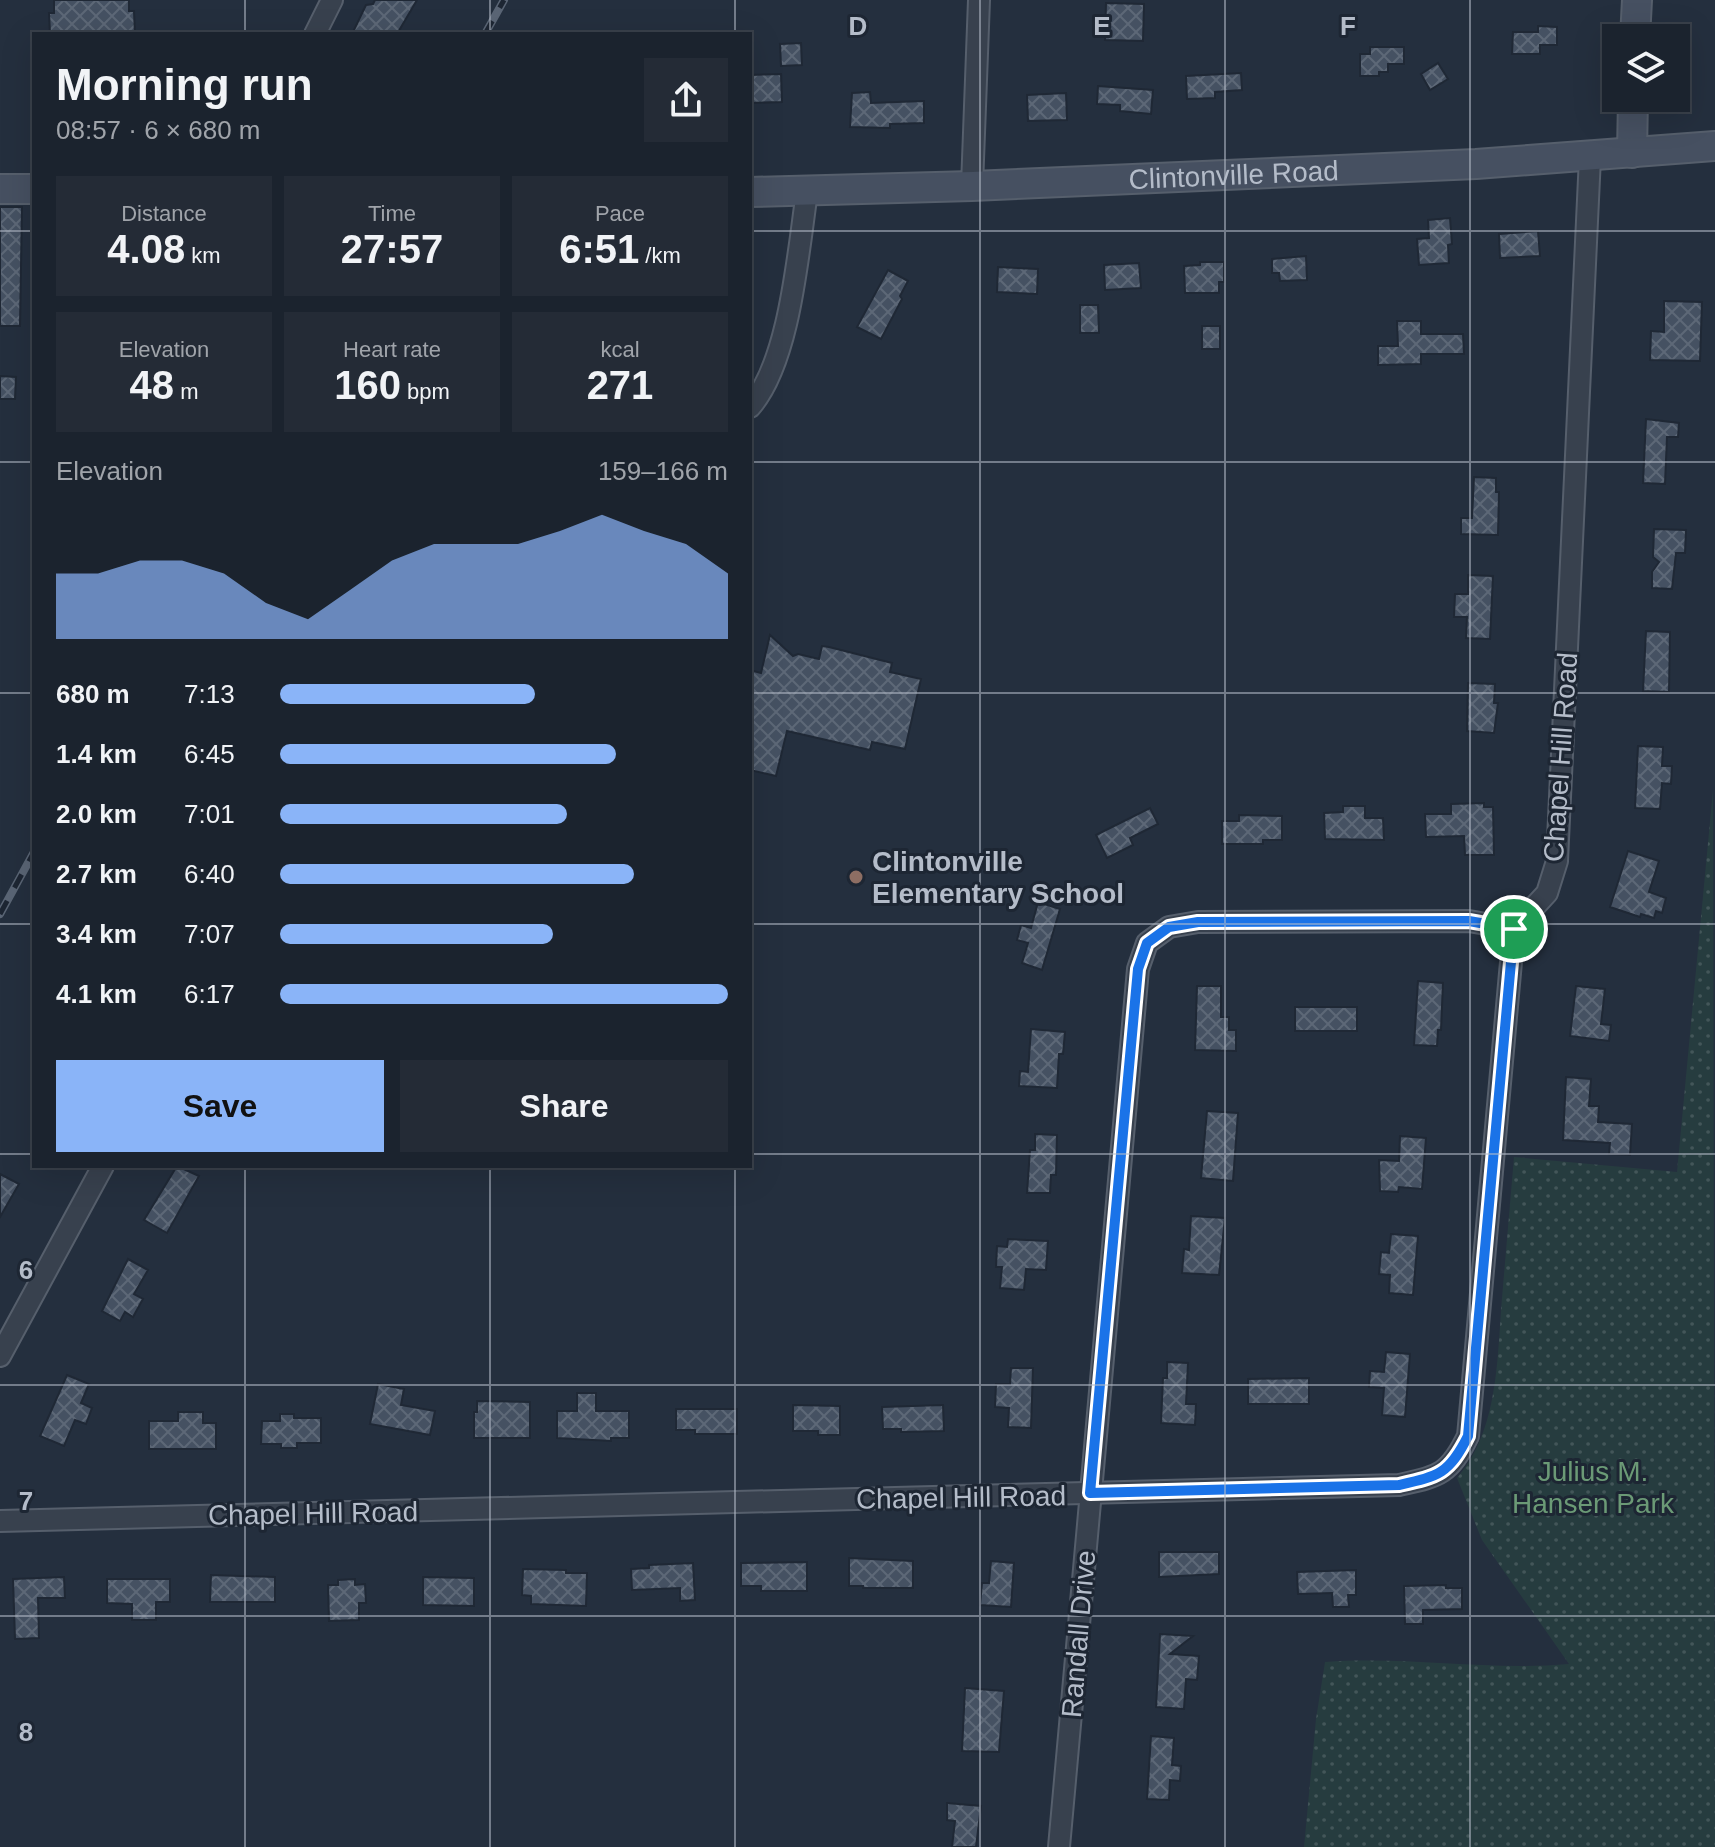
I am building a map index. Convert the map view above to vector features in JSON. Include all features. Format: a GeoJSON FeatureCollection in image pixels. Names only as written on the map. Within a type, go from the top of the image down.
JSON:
{"type":"FeatureCollection","features":[{"type":"Feature","properties":{"kind":"main road"},"geometry":{"type":"LineString","coordinates":[[1636,24],[1637,0]]}},
{"type":"Feature","properties":{"kind":"main road"},"geometry":{"type":"LineString","coordinates":[[1632,153],[1633,112]]}},
{"type":"Feature","properties":{"kind":"main road","name":"Clintonville Road"},"geometry":{"type":"LineString","coordinates":[[752,192],[972,186],[1590,157],[1715,146]]}},
{"type":"Feature","properties":{"kind":"main road"},"geometry":{"type":"LineString","coordinates":[[0,189],[32,189]]}},
{"type":"Feature","properties":{"kind":"street"},"geometry":{"type":"LineString","coordinates":[[316,32],[332,0]]}},
{"type":"Feature","properties":{"kind":"street"},"geometry":{"type":"LineString","coordinates":[[972,186],[979,0]]}},
{"type":"Feature","properties":{"kind":"street","name":"Chapel Hill Road"},"geometry":{"type":"LineString","coordinates":[[0,1521],[1399,1485],[1432,1478],[1455,1463],[1468,1436],[1514,929],[1547,893],[1557,861],[1590,157]]}},
{"type":"Feature","properties":{"kind":"street"},"geometry":{"type":"LineString","coordinates":[[752,405],[774,370],[781,346],[807,192]]}},
{"type":"Feature","properties":{"kind":"street","name":"Randall Drive"},"geometry":{"type":"LineString","coordinates":[[1059,1847],[1138,969],[1147,943],[1169,927],[1198,922],[1469,921],[1514,929]]}},
{"type":"Feature","properties":{"kind":"street"},"geometry":{"type":"LineString","coordinates":[[0,1356],[102,1168]]}},
{"type":"Feature","properties":{"kind":"green space","name":"Julius M. Hansen Park"},"geometry":{"type":"Polygon","coordinates":[[[1713,790],[1715,1847],[1304,1847],[1316,1719],[1325,1662],[1508,1666],[1569,1664],[1482,1540],[1457,1478],[1481,1438],[1493,1392],[1514,1157],[1677,1172],[1713,790]]]}},
{"type":"Feature","properties":{"kind":"building"},"geometry":{"type":"Polygon","coordinates":[[[54,0],[129,0],[129,11],[134,11],[135,32],[50,32],[49,13],[54,13],[54,0]]]}},
{"type":"Feature","properties":{"kind":"building"},"geometry":{"type":"Polygon","coordinates":[[[375,0],[417,0],[398,32],[353,32],[366,5],[373,4],[375,0]]]}},
{"type":"Feature","properties":{"kind":"building"},"geometry":{"type":"Polygon","coordinates":[[[1106,3],[1144,4],[1143,41],[1105,40],[1106,3]]]}},
{"type":"Feature","properties":{"kind":"building"},"geometry":{"type":"Polygon","coordinates":[[[1538,26],[1557,27],[1557,45],[1540,45],[1540,54],[1512,54],[1513,32],[1538,32],[1538,26]]]}},
{"type":"Feature","properties":{"kind":"building"},"geometry":{"type":"Polygon","coordinates":[[[801,43],[802,65],[781,66],[780,44],[801,43]]]}},
{"type":"Feature","properties":{"kind":"building"},"geometry":{"type":"Polygon","coordinates":[[[1370,47],[1404,47],[1404,64],[1388,64],[1388,72],[1379,72],[1379,76],[1360,76],[1360,54],[1370,54],[1370,47]]]}},
{"type":"Feature","properties":{"kind":"building"},"geometry":{"type":"Polygon","coordinates":[[[1438,63],[1448,79],[1430,90],[1421,74],[1438,63]]]}},
{"type":"Feature","properties":{"kind":"building"},"geometry":{"type":"Polygon","coordinates":[[[1241,73],[1242,90],[1215,92],[1215,98],[1187,99],[1186,76],[1241,73]]]}},
{"type":"Feature","properties":{"kind":"building"},"geometry":{"type":"Polygon","coordinates":[[[781,74],[782,102],[752,103],[752,75],[781,74]]]}},
{"type":"Feature","properties":{"kind":"building"},"geometry":{"type":"Polygon","coordinates":[[[1098,86],[1153,90],[1151,114],[1120,111],[1120,105],[1097,104],[1098,86]]]}},
{"type":"Feature","properties":{"kind":"building"},"geometry":{"type":"Polygon","coordinates":[[[870,92],[871,103],[924,101],[924,123],[890,124],[890,128],[850,127],[852,93],[870,92]]]}},
{"type":"Feature","properties":{"kind":"building"},"geometry":{"type":"Polygon","coordinates":[[[1066,93],[1067,120],[1028,121],[1027,95],[1066,93]]]}},
{"type":"Feature","properties":{"kind":"building"},"geometry":{"type":"Polygon","coordinates":[[[0,207],[22,207],[20,326],[0,326],[0,207]]]}},
{"type":"Feature","properties":{"kind":"building"},"geometry":{"type":"Polygon","coordinates":[[[1450,218],[1452,244],[1448,245],[1449,263],[1419,265],[1417,239],[1429,238],[1428,220],[1450,218]]]}},
{"type":"Feature","properties":{"kind":"building"},"geometry":{"type":"Polygon","coordinates":[[[1538,231],[1540,256],[1500,258],[1499,234],[1538,231]]]}},
{"type":"Feature","properties":{"kind":"building"},"geometry":{"type":"Polygon","coordinates":[[[1306,256],[1307,280],[1280,281],[1279,273],[1272,273],[1272,259],[1306,256]]]}},
{"type":"Feature","properties":{"kind":"building"},"geometry":{"type":"Polygon","coordinates":[[[1200,262],[1224,262],[1224,282],[1219,282],[1219,293],[1185,293],[1184,266],[1200,265],[1200,262]]]}},
{"type":"Feature","properties":{"kind":"building"},"geometry":{"type":"Polygon","coordinates":[[[1139,263],[1141,288],[1105,290],[1104,265],[1139,263]]]}},
{"type":"Feature","properties":{"kind":"building"},"geometry":{"type":"Polygon","coordinates":[[[998,267],[1038,269],[1037,294],[997,292],[998,267]]]}},
{"type":"Feature","properties":{"kind":"building"},"geometry":{"type":"Polygon","coordinates":[[[888,270],[908,281],[881,339],[857,327],[888,270]]]}},
{"type":"Feature","properties":{"kind":"building"},"geometry":{"type":"Polygon","coordinates":[[[1664,301],[1702,302],[1700,361],[1650,360],[1651,331],[1664,332],[1664,301]]]}},
{"type":"Feature","properties":{"kind":"building"},"geometry":{"type":"Polygon","coordinates":[[[1080,305],[1098,305],[1099,333],[1080,333],[1080,305]]]}},
{"type":"Feature","properties":{"kind":"building"},"geometry":{"type":"Polygon","coordinates":[[[1397,321],[1421,321],[1421,334],[1463,334],[1464,354],[1421,354],[1421,364],[1378,365],[1378,346],[1398,346],[1397,321]]]}},
{"type":"Feature","properties":{"kind":"building"},"geometry":{"type":"Polygon","coordinates":[[[1202,326],[1220,326],[1220,349],[1202,349],[1202,326]]]}},
{"type":"Feature","properties":{"kind":"building"},"geometry":{"type":"Polygon","coordinates":[[[0,376],[16,377],[15,399],[0,399],[0,376]]]}},
{"type":"Feature","properties":{"kind":"building"},"geometry":{"type":"Polygon","coordinates":[[[1646,419],[1679,423],[1678,437],[1667,437],[1665,484],[1643,483],[1646,419]]]}},
{"type":"Feature","properties":{"kind":"building"},"geometry":{"type":"Polygon","coordinates":[[[1474,477],[1496,478],[1496,492],[1499,492],[1498,535],[1461,534],[1461,518],[1472,518],[1474,477]]]}},
{"type":"Feature","properties":{"kind":"building"},"geometry":{"type":"Polygon","coordinates":[[[1654,529],[1686,530],[1685,553],[1676,553],[1672,589],[1652,588],[1652,572],[1659,562],[1653,557],[1654,529]]]}},
{"type":"Feature","properties":{"kind":"building"},"geometry":{"type":"Polygon","coordinates":[[[1468,575],[1493,576],[1490,639],[1466,638],[1467,617],[1454,617],[1455,594],[1468,594],[1468,575]]]}},
{"type":"Feature","properties":{"kind":"building"},"geometry":{"type":"Polygon","coordinates":[[[1646,631],[1670,632],[1669,692],[1643,691],[1646,631]]]}},
{"type":"Feature","properties":{"kind":"building"},"geometry":{"type":"Polygon","coordinates":[[[770,635],[793,656],[798,654],[819,659],[822,646],[892,663],[890,672],[921,679],[905,749],[872,742],[870,750],[787,731],[776,776],[752,770],[752,671],[761,673],[770,635]]]}},
{"type":"Feature","properties":{"kind":"building"},"geometry":{"type":"Polygon","coordinates":[[[1468,683],[1495,684],[1494,703],[1498,703],[1494,733],[1467,731],[1468,683]]]}},
{"type":"Feature","properties":{"kind":"building"},"geometry":{"type":"Polygon","coordinates":[[[1638,746],[1663,747],[1662,766],[1672,766],[1671,784],[1662,783],[1660,809],[1635,808],[1638,746]]]}},
{"type":"Feature","properties":{"kind":"building"},"geometry":{"type":"Polygon","coordinates":[[[1484,803],[1484,807],[1493,807],[1494,855],[1465,855],[1464,836],[1426,837],[1425,814],[1451,814],[1451,804],[1484,803]]]}},
{"type":"Feature","properties":{"kind":"building"},"geometry":{"type":"Polygon","coordinates":[[[1343,806],[1365,806],[1365,818],[1383,818],[1384,840],[1325,839],[1324,813],[1343,812],[1343,806]]]}},
{"type":"Feature","properties":{"kind":"building"},"geometry":{"type":"Polygon","coordinates":[[[1150,808],[1158,824],[1130,838],[1133,845],[1107,858],[1096,835],[1150,808]]]}},
{"type":"Feature","properties":{"kind":"building"},"geometry":{"type":"Polygon","coordinates":[[[1239,815],[1282,816],[1282,840],[1263,840],[1263,844],[1222,844],[1222,821],[1239,821],[1239,815]]]}},
{"type":"Feature","properties":{"kind":"building"},"geometry":{"type":"Polygon","coordinates":[[[1628,851],[1659,861],[1649,892],[1666,898],[1662,913],[1656,911],[1654,918],[1641,914],[1640,917],[1610,907],[1628,851]]]}},
{"type":"Feature","properties":{"kind":"building"},"geometry":{"type":"Polygon","coordinates":[[[1038,902],[1060,909],[1042,970],[1022,963],[1028,943],[1017,940],[1021,925],[1031,928],[1038,902]]]}},
{"type":"Feature","properties":{"kind":"building"},"geometry":{"type":"Polygon","coordinates":[[[1418,981],[1443,983],[1441,1030],[1438,1030],[1437,1046],[1414,1045],[1418,981]]]}},
{"type":"Feature","properties":{"kind":"building"},"geometry":{"type":"Polygon","coordinates":[[[1197,986],[1221,986],[1221,1017],[1229,1017],[1229,1030],[1236,1030],[1236,1051],[1195,1050],[1197,986]]]}},
{"type":"Feature","properties":{"kind":"building"},"geometry":{"type":"Polygon","coordinates":[[[1576,986],[1605,989],[1601,1024],[1611,1025],[1609,1041],[1570,1036],[1576,986]]]}},
{"type":"Feature","properties":{"kind":"building"},"geometry":{"type":"Polygon","coordinates":[[[1295,1007],[1357,1007],[1357,1031],[1295,1031],[1295,1007]]]}},
{"type":"Feature","properties":{"kind":"building"},"geometry":{"type":"Polygon","coordinates":[[[1031,1029],[1065,1032],[1063,1054],[1059,1054],[1057,1088],[1019,1086],[1020,1071],[1028,1072],[1031,1029]]]}},
{"type":"Feature","properties":{"kind":"building"},"geometry":{"type":"Polygon","coordinates":[[[1566,1077],[1591,1079],[1589,1106],[1599,1106],[1598,1122],[1632,1124],[1630,1155],[1609,1154],[1610,1143],[1563,1140],[1566,1077]]]}},
{"type":"Feature","properties":{"kind":"building"},"geometry":{"type":"Polygon","coordinates":[[[1207,1111],[1238,1113],[1233,1181],[1201,1178],[1207,1111]]]}},
{"type":"Feature","properties":{"kind":"building"},"geometry":{"type":"Polygon","coordinates":[[[1035,1134],[1057,1135],[1056,1175],[1051,1175],[1050,1193],[1027,1193],[1030,1150],[1035,1150],[1035,1134]]]}},
{"type":"Feature","properties":{"kind":"building"},"geometry":{"type":"Polygon","coordinates":[[[1400,1136],[1426,1138],[1422,1189],[1399,1187],[1398,1192],[1380,1191],[1379,1160],[1399,1161],[1400,1136]]]}},
{"type":"Feature","properties":{"kind":"building"},"geometry":{"type":"Polygon","coordinates":[[[176,1168],[199,1176],[167,1233],[144,1220],[176,1168]]]}},
{"type":"Feature","properties":{"kind":"building"},"geometry":{"type":"Polygon","coordinates":[[[0,1174],[19,1184],[0,1217],[0,1174]]]}},
{"type":"Feature","properties":{"kind":"building"},"geometry":{"type":"Polygon","coordinates":[[[1191,1216],[1225,1218],[1219,1275],[1182,1273],[1184,1249],[1189,1250],[1191,1216]]]}},
{"type":"Feature","properties":{"kind":"building"},"geometry":{"type":"Polygon","coordinates":[[[1391,1234],[1418,1236],[1413,1295],[1389,1293],[1390,1275],[1379,1274],[1381,1252],[1389,1253],[1391,1234]]]}},
{"type":"Feature","properties":{"kind":"building"},"geometry":{"type":"Polygon","coordinates":[[[1008,1239],[1048,1241],[1046,1270],[1026,1269],[1024,1290],[1000,1288],[1002,1267],[996,1267],[997,1246],[1007,1247],[1008,1239]]]}},
{"type":"Feature","properties":{"kind":"building"},"geometry":{"type":"Polygon","coordinates":[[[128,1259],[148,1270],[134,1294],[143,1299],[133,1317],[125,1312],[120,1321],[102,1311],[128,1259]]]}},
{"type":"Feature","properties":{"kind":"building"},"geometry":{"type":"Polygon","coordinates":[[[1386,1352],[1410,1354],[1405,1417],[1382,1415],[1384,1388],[1369,1387],[1370,1371],[1384,1372],[1386,1352]]]}},
{"type":"Feature","properties":{"kind":"building"},"geometry":{"type":"Polygon","coordinates":[[[1167,1362],[1188,1363],[1186,1404],[1196,1404],[1195,1425],[1161,1423],[1163,1378],[1167,1378],[1167,1362]]]}},
{"type":"Feature","properties":{"kind":"building"},"geometry":{"type":"Polygon","coordinates":[[[1011,1368],[1033,1368],[1031,1428],[1008,1427],[1009,1408],[995,1407],[996,1384],[1010,1384],[1011,1368]]]}},
{"type":"Feature","properties":{"kind":"building"},"geometry":{"type":"Polygon","coordinates":[[[67,1375],[89,1384],[81,1403],[92,1408],[86,1424],[75,1420],[64,1446],[40,1436],[67,1375]]]}},
{"type":"Feature","properties":{"kind":"building"},"geometry":{"type":"Polygon","coordinates":[[[1309,1378],[1309,1404],[1248,1404],[1248,1379],[1309,1378]]]}},
{"type":"Feature","properties":{"kind":"building"},"geometry":{"type":"Polygon","coordinates":[[[378,1384],[404,1389],[401,1405],[435,1411],[430,1435],[370,1424],[378,1384]]]}},
{"type":"Feature","properties":{"kind":"building"},"geometry":{"type":"Polygon","coordinates":[[[577,1393],[596,1393],[596,1411],[629,1411],[629,1438],[611,1438],[611,1441],[557,1438],[557,1411],[577,1411],[577,1393]]]}},
{"type":"Feature","properties":{"kind":"building"},"geometry":{"type":"Polygon","coordinates":[[[477,1401],[530,1402],[530,1438],[474,1438],[477,1401]]]}},
{"type":"Feature","properties":{"kind":"building"},"geometry":{"type":"Polygon","coordinates":[[[793,1405],[840,1406],[840,1435],[793,1431],[793,1405]]]}},
{"type":"Feature","properties":{"kind":"building"},"geometry":{"type":"Polygon","coordinates":[[[943,1405],[944,1431],[901,1432],[901,1429],[883,1429],[882,1407],[943,1405]]]}},
{"type":"Feature","properties":{"kind":"building"},"geometry":{"type":"Polygon","coordinates":[[[676,1409],[737,1409],[737,1434],[695,1434],[695,1430],[676,1430],[676,1409]]]}},
{"type":"Feature","properties":{"kind":"building"},"geometry":{"type":"Polygon","coordinates":[[[178,1412],[203,1412],[203,1423],[216,1423],[216,1449],[149,1449],[149,1421],[178,1421],[178,1412]]]}},
{"type":"Feature","properties":{"kind":"building"},"geometry":{"type":"Polygon","coordinates":[[[280,1414],[294,1414],[294,1418],[321,1418],[321,1443],[297,1443],[297,1448],[261,1444],[262,1421],[280,1421],[280,1414]]]}},
{"type":"Feature","properties":{"kind":"building"},"geometry":{"type":"Polygon","coordinates":[[[1159,1552],[1219,1552],[1219,1574],[1159,1577],[1159,1552]]]}},
{"type":"Feature","properties":{"kind":"building"},"geometry":{"type":"Polygon","coordinates":[[[849,1558],[913,1561],[913,1588],[849,1586],[849,1558]]]}},
{"type":"Feature","properties":{"kind":"building"},"geometry":{"type":"Polygon","coordinates":[[[991,1561],[1014,1563],[1011,1607],[980,1605],[982,1583],[989,1583],[991,1561]]]}},
{"type":"Feature","properties":{"kind":"building"},"geometry":{"type":"Polygon","coordinates":[[[807,1562],[807,1591],[761,1591],[761,1586],[741,1586],[741,1563],[807,1562]]]}},
{"type":"Feature","properties":{"kind":"building"},"geometry":{"type":"Polygon","coordinates":[[[693,1563],[695,1600],[680,1601],[680,1588],[632,1590],[631,1569],[693,1563]]]}},
{"type":"Feature","properties":{"kind":"building"},"geometry":{"type":"Polygon","coordinates":[[[523,1569],[587,1573],[586,1606],[531,1604],[531,1596],[522,1595],[523,1569]]]}},
{"type":"Feature","properties":{"kind":"building"},"geometry":{"type":"Polygon","coordinates":[[[1356,1570],[1356,1595],[1348,1595],[1349,1607],[1333,1607],[1332,1593],[1298,1594],[1297,1572],[1356,1570]]]}},
{"type":"Feature","properties":{"kind":"building"},"geometry":{"type":"Polygon","coordinates":[[[211,1575],[275,1577],[275,1602],[210,1602],[211,1575]]]}},
{"type":"Feature","properties":{"kind":"building"},"geometry":{"type":"Polygon","coordinates":[[[64,1577],[65,1598],[38,1598],[39,1638],[15,1639],[13,1579],[64,1577]]]}},
{"type":"Feature","properties":{"kind":"building"},"geometry":{"type":"Polygon","coordinates":[[[423,1577],[474,1578],[474,1606],[423,1605],[423,1577]]]}},
{"type":"Feature","properties":{"kind":"building"},"geometry":{"type":"Polygon","coordinates":[[[107,1579],[170,1579],[170,1602],[156,1602],[156,1620],[132,1620],[132,1604],[107,1603],[107,1579]]]}},
{"type":"Feature","properties":{"kind":"building"},"geometry":{"type":"Polygon","coordinates":[[[355,1579],[355,1585],[365,1584],[366,1603],[359,1603],[359,1620],[329,1621],[328,1585],[338,1585],[338,1580],[355,1579]]]}},
{"type":"Feature","properties":{"kind":"building"},"geometry":{"type":"Polygon","coordinates":[[[1446,1585],[1446,1588],[1462,1588],[1462,1609],[1423,1610],[1423,1624],[1405,1624],[1404,1586],[1446,1585]]]}},
{"type":"Feature","properties":{"kind":"building"},"geometry":{"type":"Polygon","coordinates":[[[1160,1634],[1193,1636],[1170,1654],[1199,1656],[1197,1680],[1186,1679],[1184,1709],[1156,1707],[1160,1634]]]}},
{"type":"Feature","properties":{"kind":"building"},"geometry":{"type":"Polygon","coordinates":[[[965,1688],[1004,1691],[999,1752],[962,1751],[965,1688]]]}},
{"type":"Feature","properties":{"kind":"building"},"geometry":{"type":"Polygon","coordinates":[[[1151,1736],[1174,1738],[1172,1765],[1181,1766],[1180,1781],[1170,1780],[1169,1800],[1147,1799],[1151,1736]]]}},
{"type":"Feature","properties":{"kind":"building"},"geometry":{"type":"Polygon","coordinates":[[[947,1803],[981,1806],[976,1847],[952,1847],[955,1821],[947,1820],[947,1803]]]}},
{"type":"Feature","properties":{"kind":"railway"},"geometry":{"type":"LineString","coordinates":[[486,32],[504,0]]}},
{"type":"Feature","properties":{"kind":"railway"},"geometry":{"type":"LineString","coordinates":[[0,914],[32,856]]}},
{"type":"Feature","properties":{"kind":"place","name":"Clintonville Elementary School"},"geometry":{"type":"Point","coordinates":[856,877]}},
{"type":"Feature","properties":{"kind":"route"},"geometry":{"type":"LineString","coordinates":[[1469,921],[1514,929],[1468,1436],[1455,1463],[1432,1478],[1399,1485],[1090,1493],[1138,969],[1147,943],[1169,927],[1198,922],[1469,921]]}}]}
